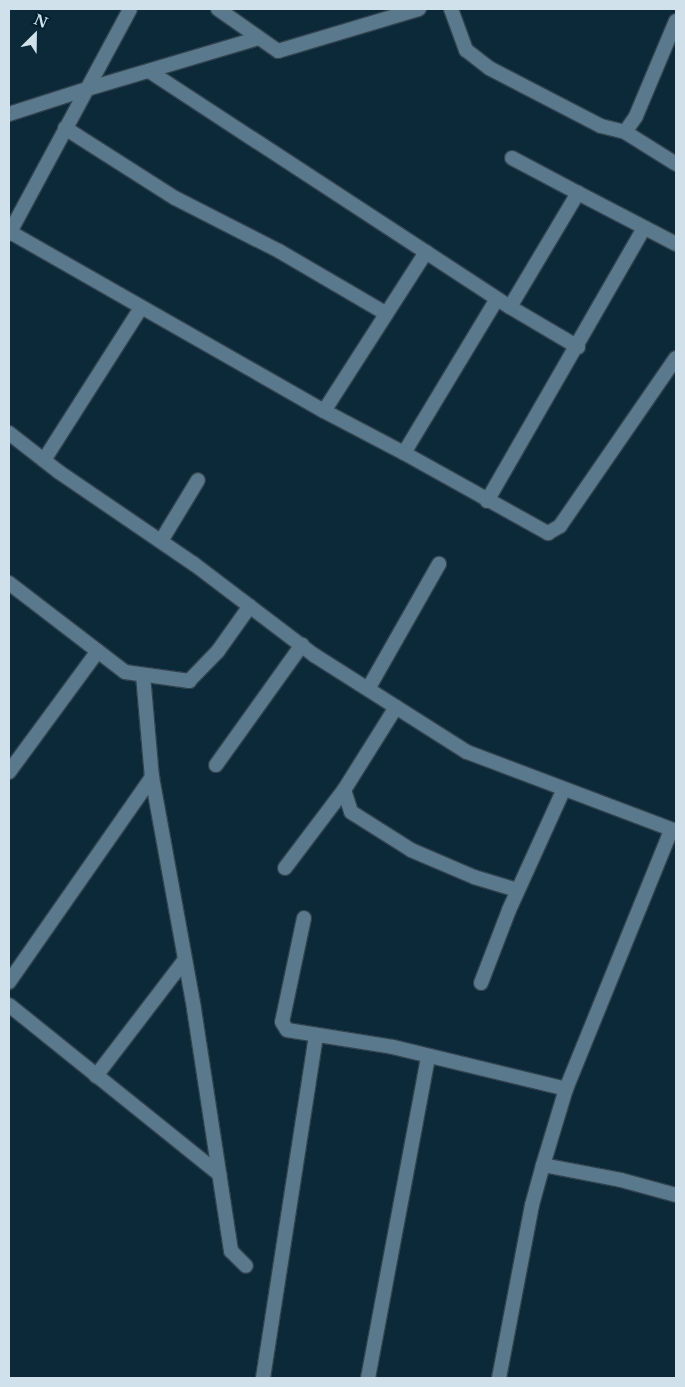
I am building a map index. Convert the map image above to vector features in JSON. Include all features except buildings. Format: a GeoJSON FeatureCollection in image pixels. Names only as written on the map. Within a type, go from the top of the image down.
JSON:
{"type":"FeatureCollection","features":[{"type":"Feature","properties":{"kind":"street"},"geometry":{"type":"LineString","coordinates":[[130,9],[9,233],[324,411],[548,533],[560,526],[676,358]]}},
{"type":"Feature","properties":{"kind":"street"},"geometry":{"type":"LineString","coordinates":[[218,9],[278,51],[420,9]]}},
{"type":"Feature","properties":{"kind":"street"},"geometry":{"type":"LineString","coordinates":[[451,9],[466,50],[489,68],[601,126],[625,132],[676,164]]}},
{"type":"Feature","properties":{"kind":"street"},"geometry":{"type":"LineString","coordinates":[[625,132],[636,116],[676,21]]}},
{"type":"Feature","properties":{"kind":"street"},"geometry":{"type":"LineString","coordinates":[[9,114],[86,89],[259,38]]}},
{"type":"Feature","properties":{"kind":"street"},"geometry":{"type":"LineString","coordinates":[[149,71],[510,307],[578,347]]}},
{"type":"Feature","properties":{"kind":"street"},"geometry":{"type":"LineString","coordinates":[[65,128],[175,198],[279,251],[385,313]]}},
{"type":"Feature","properties":{"kind":"street"},"geometry":{"type":"LineString","coordinates":[[512,158],[676,244]]}},
{"type":"Feature","properties":{"kind":"street"},"geometry":{"type":"LineString","coordinates":[[510,307],[578,193]]}},
{"type":"Feature","properties":{"kind":"street"},"geometry":{"type":"LineString","coordinates":[[487,501],[578,347],[644,228]]}},
{"type":"Feature","properties":{"kind":"street"},"geometry":{"type":"LineString","coordinates":[[324,411],[385,313],[426,252]]}},
{"type":"Feature","properties":{"kind":"street"},"geometry":{"type":"LineString","coordinates":[[404,453],[498,298]]}},
{"type":"Feature","properties":{"kind":"street"},"geometry":{"type":"LineString","coordinates":[[44,460],[141,308]]}},
{"type":"Feature","properties":{"kind":"street"},"geometry":{"type":"LineString","coordinates":[[9,433],[44,460],[250,606],[302,646],[467,752],[674,831],[566,1089],[532,1205],[499,1378]]}},
{"type":"Feature","properties":{"kind":"street"},"geometry":{"type":"LineString","coordinates":[[161,542],[198,480]]}},
{"type":"Feature","properties":{"kind":"street"},"geometry":{"type":"LineString","coordinates":[[368,689],[439,564]]}},
{"type":"Feature","properties":{"kind":"street"},"geometry":{"type":"LineString","coordinates":[[9,583],[125,672],[189,681],[218,650],[250,606]]}},
{"type":"Feature","properties":{"kind":"street"},"geometry":{"type":"LineString","coordinates":[[216,765],[302,646]]}},
{"type":"Feature","properties":{"kind":"street"},"geometry":{"type":"LineString","coordinates":[[10,767],[98,651]]}},
{"type":"Feature","properties":{"kind":"street"},"geometry":{"type":"LineString","coordinates":[[143,675],[152,777],[231,1252],[246,1266]]}},
{"type":"Feature","properties":{"kind":"street"},"geometry":{"type":"LineString","coordinates":[[286,868],[344,790],[396,707]]}},
{"type":"Feature","properties":{"kind":"street"},"geometry":{"type":"LineString","coordinates":[[9,982],[152,777]]}},
{"type":"Feature","properties":{"kind":"street"},"geometry":{"type":"LineString","coordinates":[[481,983],[517,890],[564,789]]}},
{"type":"Feature","properties":{"kind":"street"},"geometry":{"type":"LineString","coordinates":[[344,790],[351,812],[412,850],[474,877],[517,890]]}},
{"type":"Feature","properties":{"kind":"street"},"geometry":{"type":"LineString","coordinates":[[304,918],[282,1022],[287,1030],[392,1047],[566,1089]]}},
{"type":"Feature","properties":{"kind":"street"},"geometry":{"type":"LineString","coordinates":[[96,1076],[184,961]]}},
{"type":"Feature","properties":{"kind":"street"},"geometry":{"type":"LineString","coordinates":[[9,1005],[219,1174]]}},
{"type":"Feature","properties":{"kind":"street"},"geometry":{"type":"LineString","coordinates":[[263,1378],[316,1035]]}},
{"type":"Feature","properties":{"kind":"street"},"geometry":{"type":"LineString","coordinates":[[368,1378],[428,1057]]}},
{"type":"Feature","properties":{"kind":"street"},"geometry":{"type":"LineString","coordinates":[[543,1165],[621,1180],[676,1195]]}}]}
